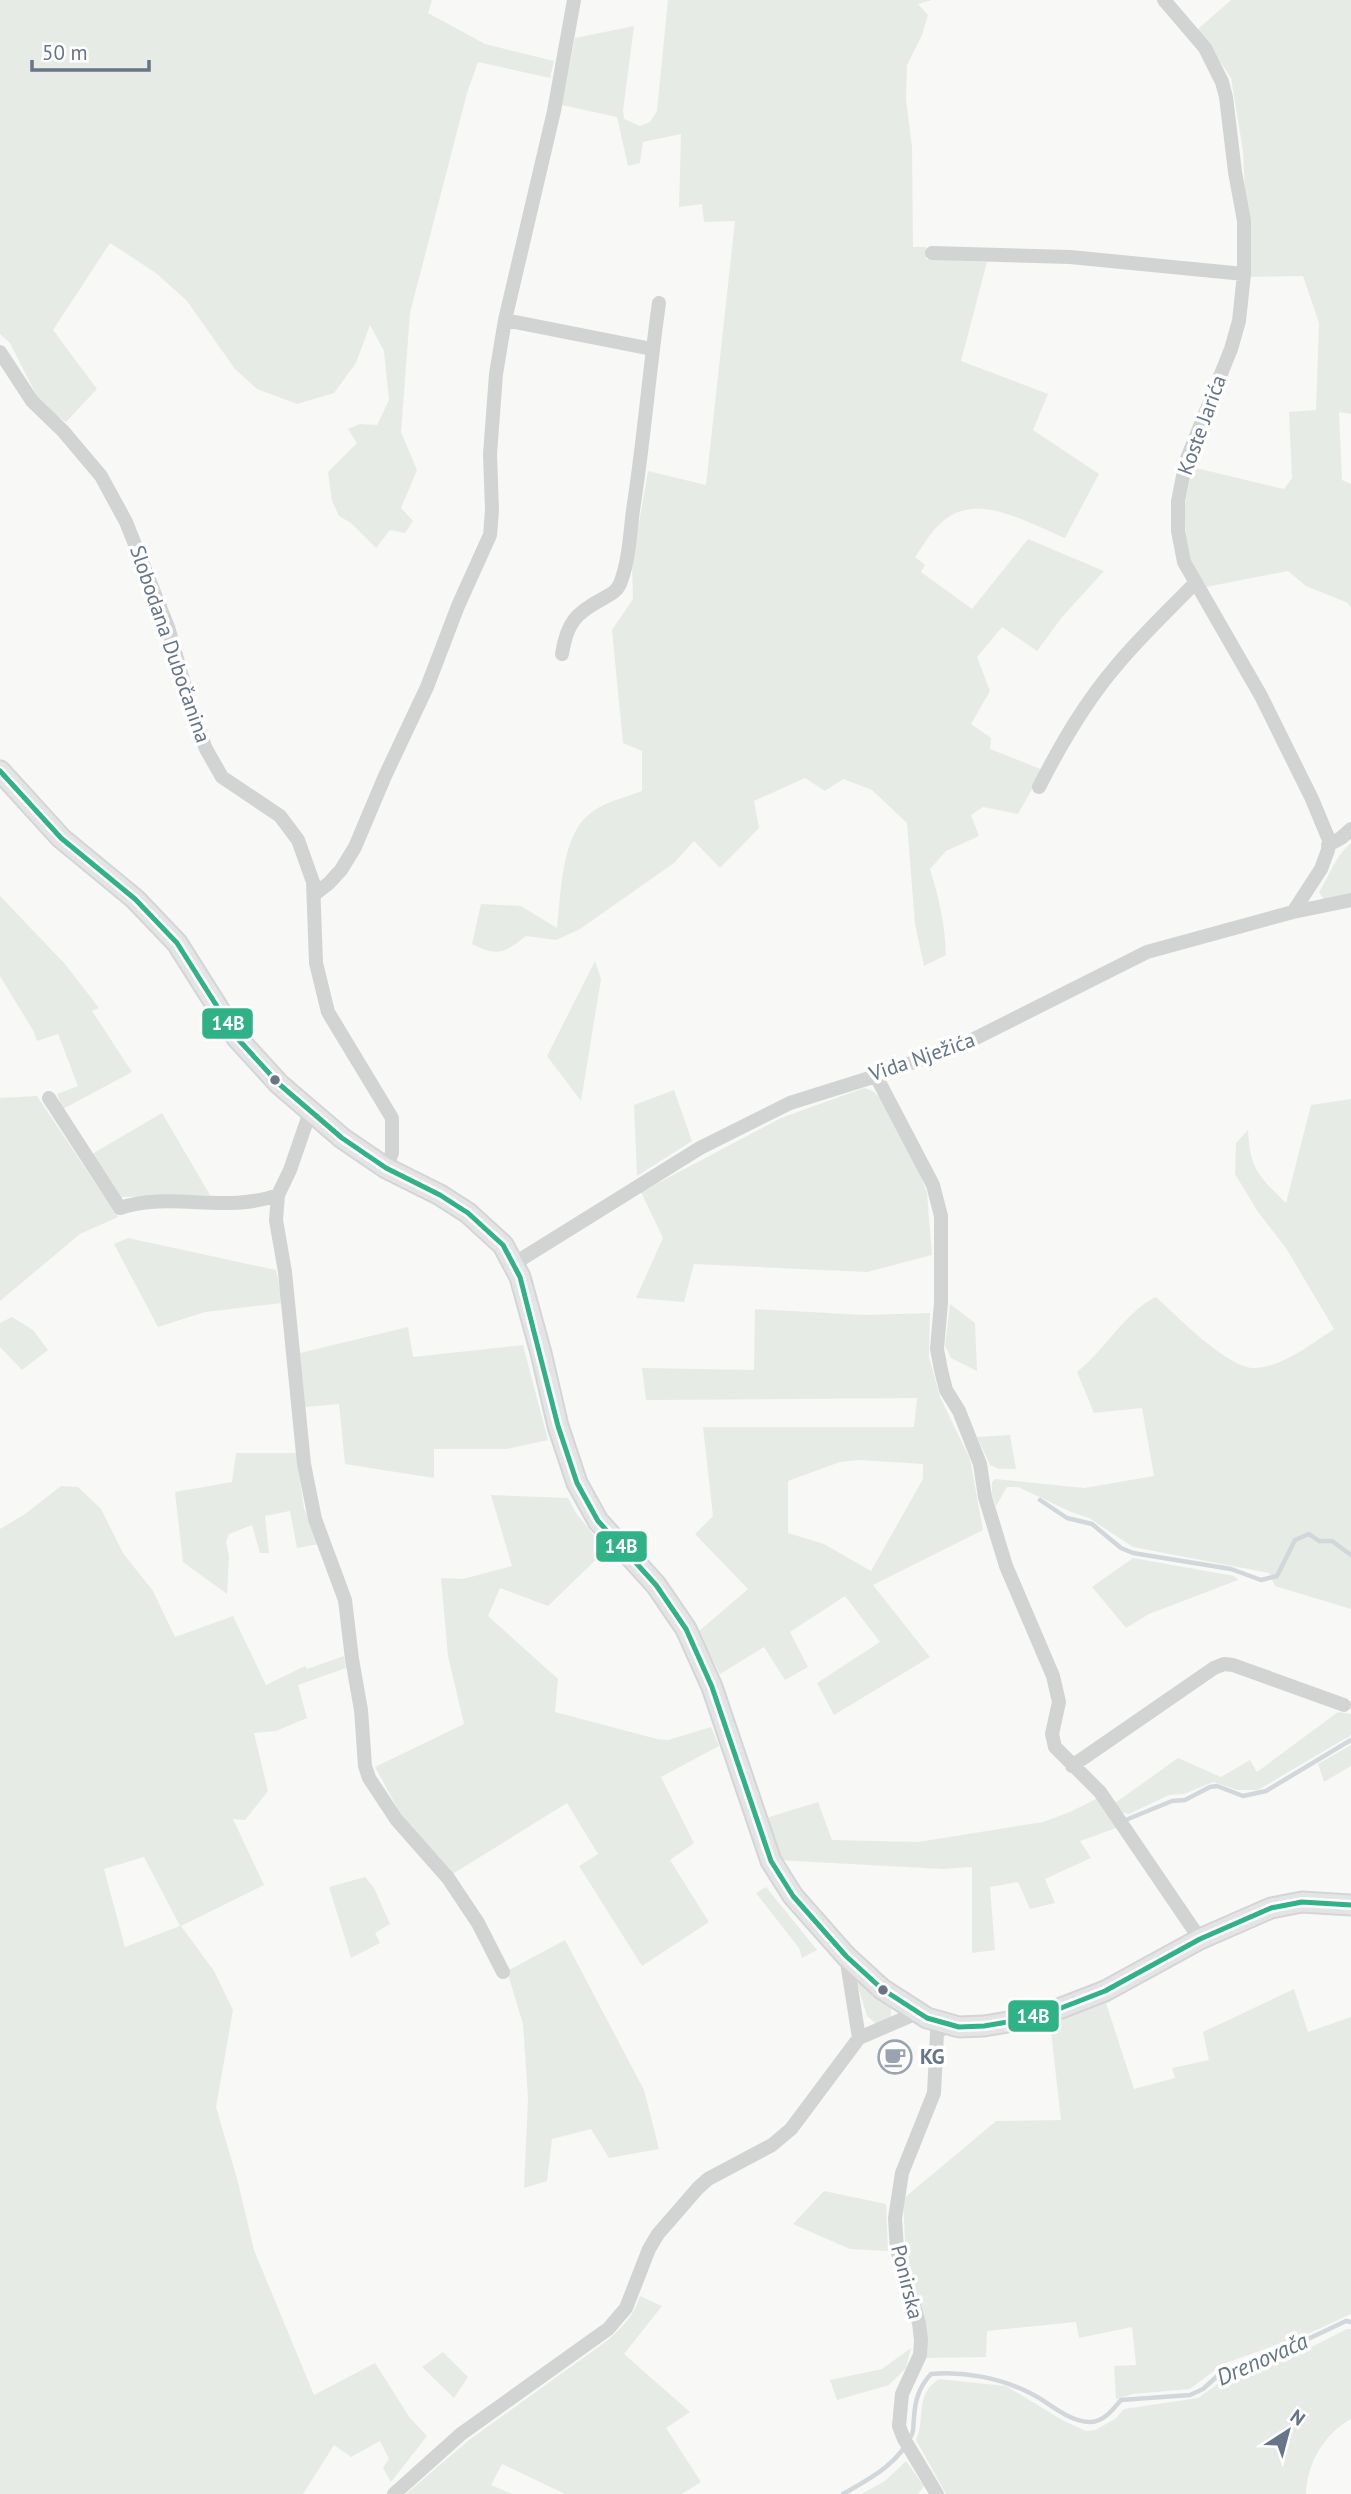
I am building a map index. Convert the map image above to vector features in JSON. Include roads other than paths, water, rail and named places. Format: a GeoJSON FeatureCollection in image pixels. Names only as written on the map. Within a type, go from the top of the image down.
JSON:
{"type":"FeatureCollection","features":[{"type":"Feature","properties":{"kind":"street"},"geometry":{"type":"LineString","coordinates":[[315,894],[341,870],[355,848],[385,776],[427,688],[458,606],[490,535],[490,454],[496,374],[505,320],[554,111],[574,0]]}},
{"type":"Feature","properties":{"kind":"street","name":"Koste Jarića"},"geometry":{"type":"LineString","coordinates":[[1164,0],[1205,48],[1224,89],[1244,221],[1244,274],[1238,321],[1231,349],[1186,461],[1181,481],[1178,531],[1184,562],[1261,696],[1312,799],[1329,840],[1328,845]]}},
{"type":"Feature","properties":{"kind":"street"},"geometry":{"type":"LineString","coordinates":[[932,253],[1070,257],[1244,274]]}},
{"type":"Feature","properties":{"kind":"street"},"geometry":{"type":"LineString","coordinates":[[562,654],[565,638],[574,619],[583,610],[615,592],[626,562],[642,454],[659,303]]}},
{"type":"Feature","properties":{"kind":"street"},"geometry":{"type":"LineString","coordinates":[[505,320],[652,349]]}},
{"type":"Feature","properties":{"kind":"street","name":"Slobodana Dubočanina"},"geometry":{"type":"LineString","coordinates":[[0,352],[32,401],[63,431],[101,476],[125,522],[168,627],[194,719],[206,749],[222,777],[280,816],[290,828],[310,868],[315,894],[316,963],[328,1012],[392,1118],[392,1153],[386,1168]]}},
{"type":"Feature","properties":{"kind":"street"},"geometry":{"type":"LineString","coordinates":[[1039,788],[1057,752],[1094,693],[1117,664],[1195,583]]}},
{"type":"Feature","properties":{"kind":"street"},"geometry":{"type":"LineString","coordinates":[[0,771],[61,838],[135,899],[177,943],[237,1038],[272,1077],[342,1138],[386,1168],[440,1195],[493,1234],[514,1263],[526,1295],[558,1426],[583,1495],[598,1521],[656,1585],[686,1629],[712,1687],[771,1861],[793,1896],[846,1956],[882,1989],[917,2013],[947,2025],[984,2026],[1020,2020],[1056,2010],[1124,1982],[1200,1939],[1285,1903],[1317,1901],[1351,1905]]}},
{"type":"Feature","properties":{"kind":"street"},"geometry":{"type":"LineString","coordinates":[[1293,912],[1321,869],[1328,845],[1351,829]]}},
{"type":"Feature","properties":{"kind":"street","name":"Vida Nježića"},"geometry":{"type":"LineString","coordinates":[[514,1263],[717,1138],[790,1103],[876,1076],[983,1036],[1147,952],[1293,912],[1351,900]]}},
{"type":"Feature","properties":{"kind":"street"},"geometry":{"type":"LineString","coordinates":[[876,1076],[933,1185],[941,1216],[941,1303],[937,1349],[941,1370],[946,1390],[959,1411],[980,1464],[985,1497],[1006,1566],[1053,1676],[1059,1702],[1052,1734],[1055,1747],[1100,1792],[1200,1939]]}},
{"type":"Feature","properties":{"kind":"street"},"geometry":{"type":"LineString","coordinates":[[50,1098],[120,1208],[160,1202],[228,1205],[259,1202],[278,1195]]}},
{"type":"Feature","properties":{"kind":"street"},"geometry":{"type":"LineString","coordinates":[[310,1112],[285,1184],[278,1195],[276,1220],[285,1272],[304,1464],[315,1519],[345,1600],[361,1710],[365,1766],[369,1778],[396,1819],[448,1878],[471,1912],[503,1972]]}},
{"type":"Feature","properties":{"kind":"street"},"geometry":{"type":"LineString","coordinates":[[1072,1766],[1214,1668],[1224,1664],[1344,1705]]}},
{"type":"Feature","properties":{"kind":"street"},"geometry":{"type":"LineString","coordinates":[[846,1956],[859,2038]]}},
{"type":"Feature","properties":{"kind":"street"},"geometry":{"type":"LineString","coordinates":[[394,2494],[461,2434],[617,2320],[635,2288],[649,2249],[672,2216],[708,2179],[772,2146],[792,2129],[859,2038],[917,2013]]}},
{"type":"Feature","properties":{"kind":"street","name":"Ponirska"},"geometry":{"type":"LineString","coordinates":[[937,2494],[899,2426],[902,2394],[920,2355],[921,2340],[919,2323],[897,2250],[895,2218],[902,2173],[934,2092],[937,2033],[947,2025]]}},
{"type":"Feature","properties":{"kind":"waterway"},"geometry":{"type":"LineString","coordinates":[[1040,1500],[1067,1518],[1092,1524],[1121,1548],[1133,1553],[1231,1569],[1261,1580],[1277,1576],[1295,1540],[1309,1534],[1319,1541],[1332,1541],[1351,1555]]}},
{"type":"Feature","properties":{"kind":"waterway"},"geometry":{"type":"LineString","coordinates":[[1128,1819],[1172,1801],[1185,1800],[1210,1787],[1217,1786],[1243,1796],[1266,1791],[1351,1740]]}},
{"type":"Feature","properties":{"kind":"waterway","name":"Drenovača"},"geometry":{"type":"LineString","coordinates":[[843,2494],[882,2470],[906,2445],[913,2432],[918,2394],[931,2374],[957,2374],[995,2380],[1020,2388],[1075,2419],[1091,2422],[1104,2417],[1121,2400],[1190,2395],[1203,2389],[1223,2371],[1272,2356],[1346,2321],[1351,2322]]}},
{"type":"Feature","properties":{"kind":"place","name":"KG"},"geometry":{"type":"Point","coordinates":[895,2057]}}]}
